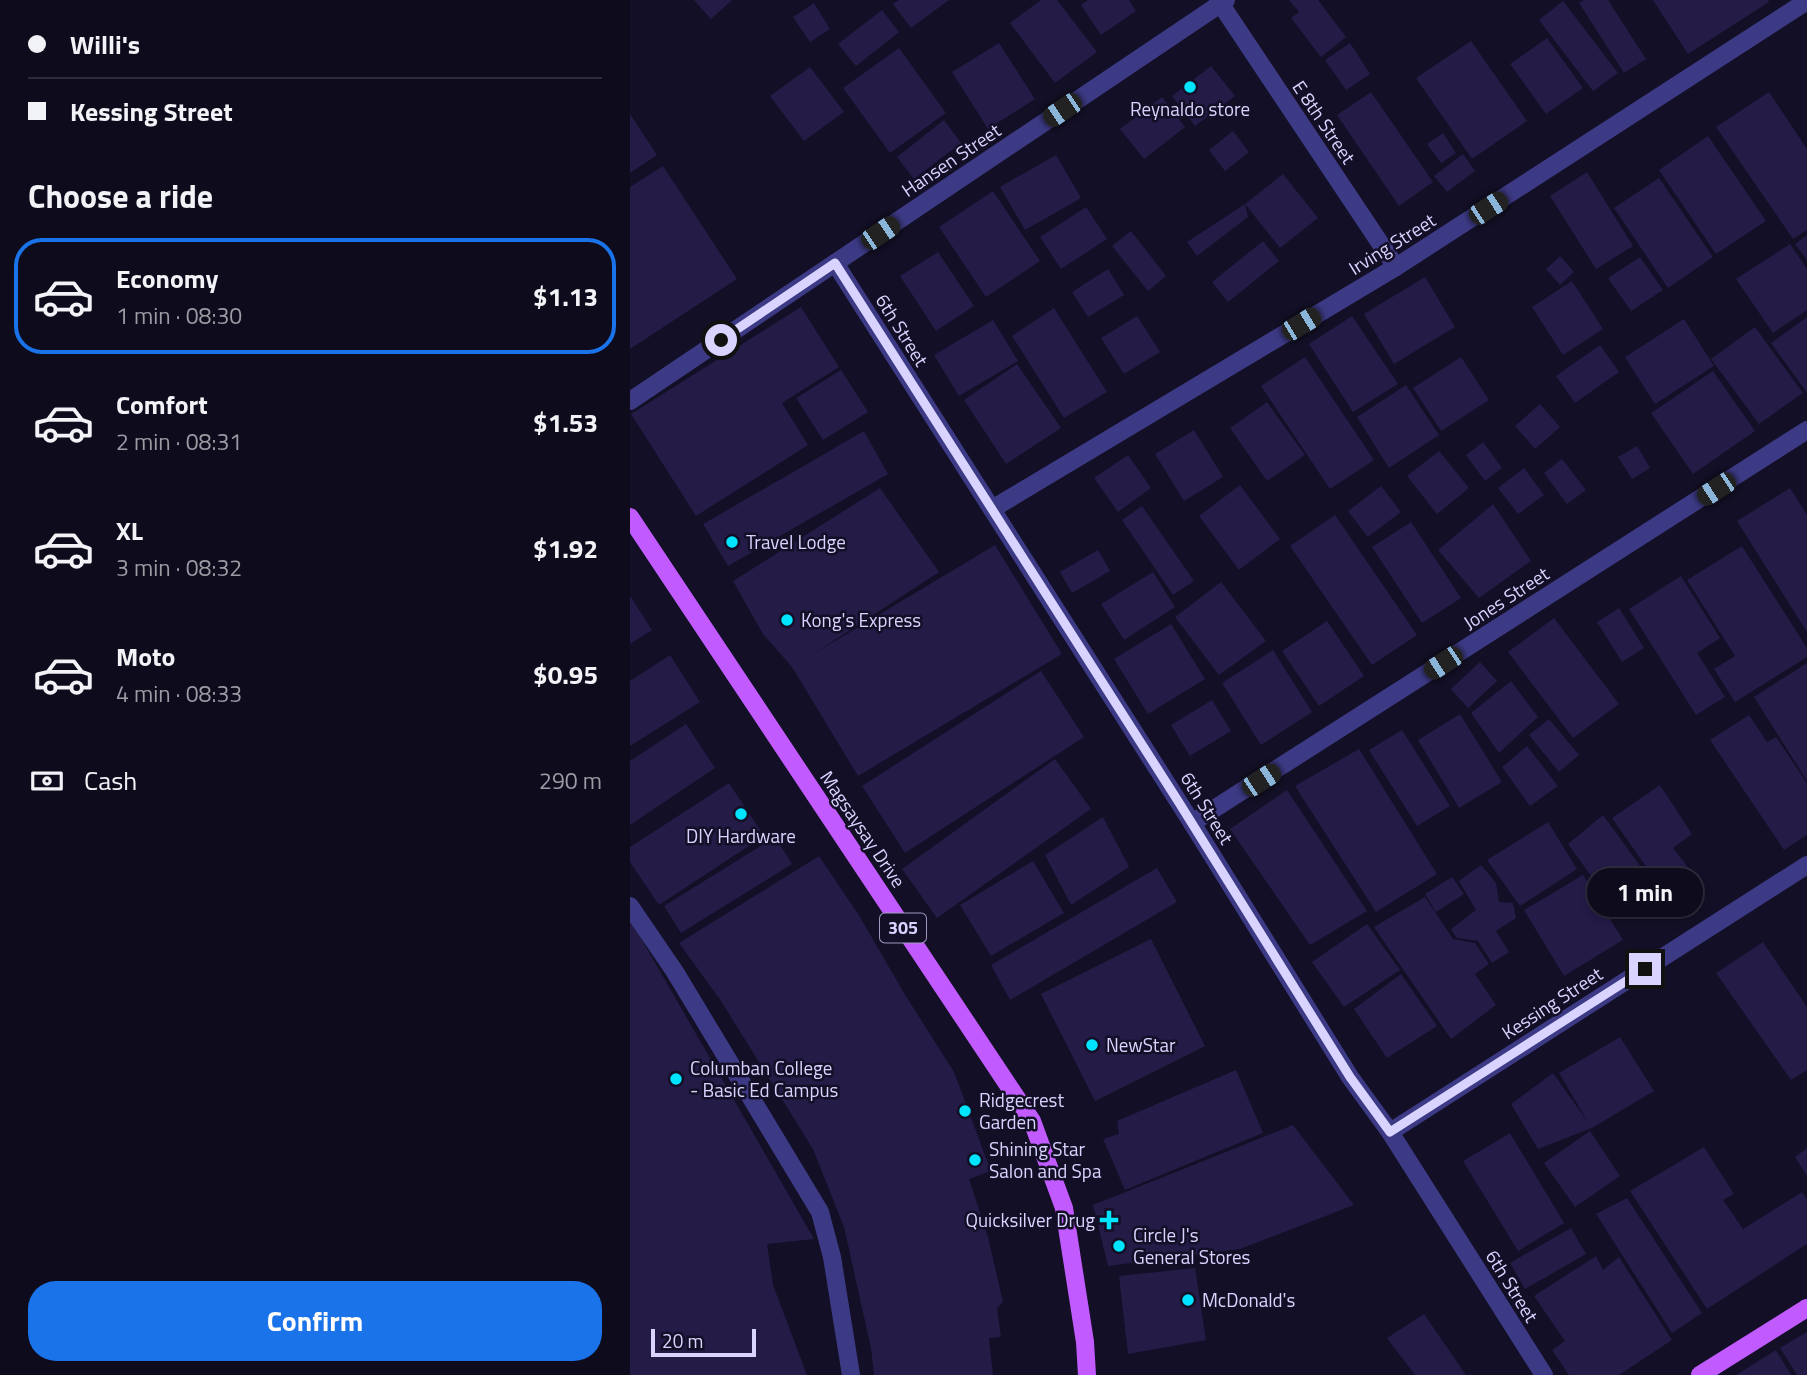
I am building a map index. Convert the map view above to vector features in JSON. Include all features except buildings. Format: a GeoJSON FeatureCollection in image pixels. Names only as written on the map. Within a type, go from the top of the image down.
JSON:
{"type":"FeatureCollection","features":[{"type":"Feature","properties":{"kind":"main road","name":"Magsaysay Drive"},"geometry":{"type":"LineString","coordinates":[[630,517],[1032,1121],[1064,1208],[1085,1342],[1087,1375]]}},
{"type":"Feature","properties":{"kind":"main road"},"geometry":{"type":"LineString","coordinates":[[1700,1375],[1807,1308]]}},
{"type":"Feature","properties":{"kind":"street","name":"E 8th Street"},"geometry":{"type":"LineString","coordinates":[[1221,1],[1396,267]]}},
{"type":"Feature","properties":{"kind":"street","name":"Hansen Street"},"geometry":{"type":"LineString","coordinates":[[630,401],[1221,1]]}},
{"type":"Feature","properties":{"kind":"street","name":"Irving Street"},"geometry":{"type":"LineString","coordinates":[[992,509],[1396,267],[1807,1]]}},
{"type":"Feature","properties":{"kind":"street","name":"6th Street"},"geometry":{"type":"LineString","coordinates":[[835,263],[1350,1077],[1390,1132],[1544,1375]]}},
{"type":"Feature","properties":{"kind":"street","name":"Jones Street"},"geometry":{"type":"LineString","coordinates":[[1192,824],[1807,430]]}},
{"type":"Feature","properties":{"kind":"street","name":"Kessing Street"},"geometry":{"type":"LineString","coordinates":[[1390,1132],[1807,865]]}},
{"type":"Feature","properties":{"kind":"street"},"geometry":{"type":"LineString","coordinates":[[630,906],[675,972],[820,1212],[832,1257],[850,1375]]}},
{"type":"Feature","properties":{"kind":"place","name":"Reynaldo store"},"geometry":{"type":"Point","coordinates":[1190,87]}},
{"type":"Feature","properties":{"kind":"place","name":"Travel Lodge"},"geometry":{"type":"Point","coordinates":[732,542]}},
{"type":"Feature","properties":{"kind":"place","name":"Kong's Express"},"geometry":{"type":"Point","coordinates":[787,620]}},
{"type":"Feature","properties":{"kind":"place","name":"DIY Hardware"},"geometry":{"type":"Point","coordinates":[741,814]}},
{"type":"Feature","properties":{"kind":"place","name":"NewStar"},"geometry":{"type":"Point","coordinates":[1092,1045]}},
{"type":"Feature","properties":{"kind":"place","name":"Columban College - Basic Ed Campus"},"geometry":{"type":"Point","coordinates":[676,1079]}},
{"type":"Feature","properties":{"kind":"place","name":"Ridgecrest Garden"},"geometry":{"type":"Point","coordinates":[965,1111]}},
{"type":"Feature","properties":{"kind":"place","name":"Shining Star Salon and Spa"},"geometry":{"type":"Point","coordinates":[975,1160]}},
{"type":"Feature","properties":{"kind":"place","name":"Quicksilver Drug"},"geometry":{"type":"Point","coordinates":[1109,1220]}},
{"type":"Feature","properties":{"kind":"place","name":"Circle J's General Stores"},"geometry":{"type":"Point","coordinates":[1119,1246]}},
{"type":"Feature","properties":{"kind":"place","name":"McDonald's"},"geometry":{"type":"Point","coordinates":[1188,1300]}},
{"type":"Feature","properties":{"kind":"route"},"geometry":{"type":"LineString","coordinates":[[721,340],[835,263],[1178,801],[1350,1077],[1390,1132],[1645,969]]}}]}
